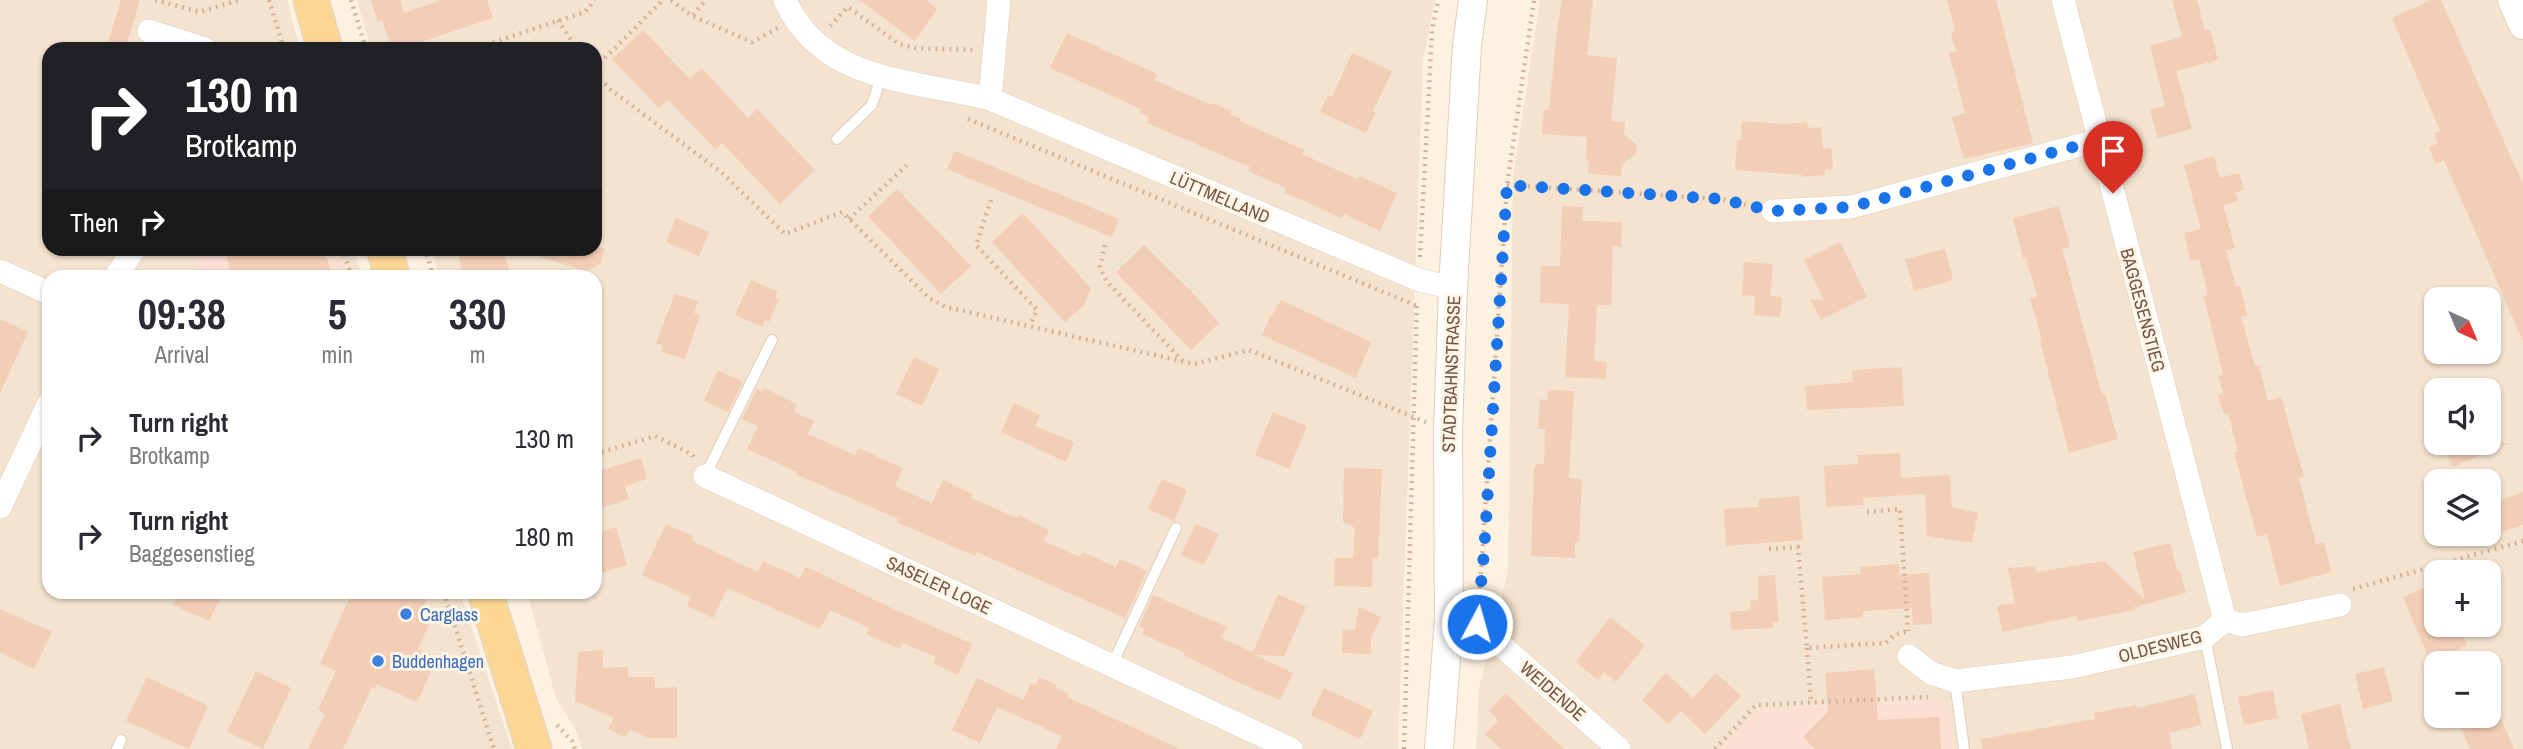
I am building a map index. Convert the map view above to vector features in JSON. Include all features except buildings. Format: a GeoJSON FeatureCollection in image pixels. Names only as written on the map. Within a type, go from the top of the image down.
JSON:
{"type":"FeatureCollection","features":[{"type":"Feature","properties":{"kind":"main road"},"geometry":{"type":"LineString","coordinates":[[311,0],[323,42]]}},
{"type":"Feature","properties":{"kind":"main road"},"geometry":{"type":"LineString","coordinates":[[487,599],[534,749]]}},
{"type":"Feature","properties":{"kind":"street"},"geometry":{"type":"LineString","coordinates":[[990,99],[999,0]]}},
{"type":"Feature","properties":{"kind":"street","name":"STADTBAHNSTRASSE"},"geometry":{"type":"LineString","coordinates":[[1439,749],[1449,619],[1448,430],[1453,288],[1467,47],[1473,0]]}},
{"type":"Feature","properties":{"kind":"street","name":"BAGGESENSTIEG"},"geometry":{"type":"LineString","coordinates":[[2063,0],[2225,620]]}},
{"type":"Feature","properties":{"kind":"street"},"geometry":{"type":"LineString","coordinates":[[2512,0],[2523,25]]}},
{"type":"Feature","properties":{"kind":"street","name":"LÜTTMELLAND"},"geometry":{"type":"LineString","coordinates":[[790,9],[816,42],[834,56],[871,74],[990,99],[1419,280],[1453,288]]}},
{"type":"Feature","properties":{"kind":"street"},"geometry":{"type":"LineString","coordinates":[[149,31],[183,42]]}},
{"type":"Feature","properties":{"kind":"street"},"geometry":{"type":"LineString","coordinates":[[1773,211],[1851,207],[2099,140]]}},
{"type":"Feature","properties":{"kind":"street"},"geometry":{"type":"LineString","coordinates":[[0,271],[42,290]]}},
{"type":"Feature","properties":{"kind":"street"},"geometry":{"type":"LineString","coordinates":[[0,508],[6,478],[42,415]]}},
{"type":"Feature","properties":{"kind":"street","name":"SASELER LOGE"},"geometry":{"type":"LineString","coordinates":[[705,476],[1291,749]]}},
{"type":"Feature","properties":{"kind":"street"},"geometry":{"type":"LineString","coordinates":[[2225,620],[2242,625],[2340,605]]}},
{"type":"Feature","properties":{"kind":"street"},"geometry":{"type":"LineString","coordinates":[[1449,619],[1477,624]]}},
{"type":"Feature","properties":{"kind":"street","name":"OLDESWEG"},"geometry":{"type":"LineString","coordinates":[[1956,688],[2072,667],[2205,637],[2225,620]]}},
{"type":"Feature","properties":{"kind":"street","name":"WEIDENDE"},"geometry":{"type":"LineString","coordinates":[[1477,624],[1619,749]]}},
{"type":"Feature","properties":{"kind":"street"},"geometry":{"type":"LineString","coordinates":[[1909,656],[1956,688]]}},
{"type":"Feature","properties":{"kind":"lane"},"geometry":{"type":"LineString","coordinates":[[837,139],[872,105],[881,77]]}},
{"type":"Feature","properties":{"kind":"lane"},"geometry":{"type":"LineString","coordinates":[[705,476],[772,340]]}},
{"type":"Feature","properties":{"kind":"lane"},"geometry":{"type":"LineString","coordinates":[[1112,666],[1176,528]]}},
{"type":"Feature","properties":{"kind":"lane"},"geometry":{"type":"LineString","coordinates":[[2205,637],[2227,749]]}},
{"type":"Feature","properties":{"kind":"lane"},"geometry":{"type":"LineString","coordinates":[[1956,688],[1964,749]]}},
{"type":"Feature","properties":{"kind":"path"},"geometry":{"type":"LineString","coordinates":[[155,0],[200,12],[239,0]]}},
{"type":"Feature","properties":{"kind":"path"},"geometry":{"type":"LineString","coordinates":[[269,0],[282,42]]}},
{"type":"Feature","properties":{"kind":"path"},"geometry":{"type":"LineString","coordinates":[[351,0],[364,42]]}},
{"type":"Feature","properties":{"kind":"path"},"geometry":{"type":"LineString","coordinates":[[494,42],[585,12],[595,0]]}},
{"type":"Feature","properties":{"kind":"path"},"geometry":{"type":"LineString","coordinates":[[602,61],[663,0]]}},
{"type":"Feature","properties":{"kind":"path"},"geometry":{"type":"LineString","coordinates":[[671,0],[692,16],[752,42],[790,9]]}},
{"type":"Feature","properties":{"kind":"path"},"geometry":{"type":"LineString","coordinates":[[692,16],[706,0]]}},
{"type":"Feature","properties":{"kind":"path"},"geometry":{"type":"LineString","coordinates":[[1404,749],[1417,306],[1432,31],[1438,0]]}},
{"type":"Feature","properties":{"kind":"path"},"geometry":{"type":"LineString","coordinates":[[1477,624],[1484,553],[1507,185],[1534,0]]}},
{"type":"Feature","properties":{"kind":"path"},"geometry":{"type":"LineString","coordinates":[[816,42],[848,7],[899,44],[916,48],[994,51]]}},
{"type":"Feature","properties":{"kind":"path"},"geometry":{"type":"LineString","coordinates":[[558,20],[573,42]]}},
{"type":"Feature","properties":{"kind":"path"},"geometry":{"type":"LineString","coordinates":[[602,81],[721,172],[785,234],[842,212],[929,298],[946,307],[1194,364],[1249,350],[1448,430]]}},
{"type":"Feature","properties":{"kind":"path"},"geometry":{"type":"LineString","coordinates":[[938,90],[946,104],[958,114],[1417,306]]}},
{"type":"Feature","properties":{"kind":"path"},"geometry":{"type":"LineString","coordinates":[[849,219],[909,163]]}},
{"type":"Feature","properties":{"kind":"path"},"geometry":{"type":"LineString","coordinates":[[1507,185],[1721,199],[1773,211]]}},
{"type":"Feature","properties":{"kind":"path"},"geometry":{"type":"LineString","coordinates":[[991,200],[976,245],[1037,310],[1030,325]]}},
{"type":"Feature","properties":{"kind":"path"},"geometry":{"type":"LineString","coordinates":[[1105,246],[1100,267],[1107,282],[1183,361]]}},
{"type":"Feature","properties":{"kind":"path"},"geometry":{"type":"LineString","coordinates":[[602,452],[655,436],[692,454],[705,476]]}},
{"type":"Feature","properties":{"kind":"path"},"geometry":{"type":"LineString","coordinates":[[1867,512],[1900,509],[1909,656]]}},
{"type":"Feature","properties":{"kind":"path"},"geometry":{"type":"LineString","coordinates":[[2340,605],[2354,587],[2523,541]]}},
{"type":"Feature","properties":{"kind":"path"},"geometry":{"type":"LineString","coordinates":[[1769,549],[1798,547],[1811,703]]}},
{"type":"Feature","properties":{"kind":"path"},"geometry":{"type":"LineString","coordinates":[[446,599],[494,749]]}},
{"type":"Feature","properties":{"kind":"path"},"geometry":{"type":"LineString","coordinates":[[1807,648],[1886,643],[1895,635],[1908,631]]}},
{"type":"Feature","properties":{"kind":"path"},"geometry":{"type":"LineString","coordinates":[[1715,749],[1756,705],[1811,703],[1956,688]]}},
{"type":"Feature","properties":{"kind":"shaded area"},"geometry":{"type":"Polygon","coordinates":[[[0,0],[287,0],[298,42],[42,42],[42,256],[356,256],[359,270],[42,270],[42,599],[462,599],[512,749],[0,749],[0,0]]]}},
{"type":"Feature","properties":{"kind":"shaded area"},"geometry":{"type":"Polygon","coordinates":[[[357,0],[1435,0],[1423,61],[1398,749],[582,749],[576,730],[556,698],[529,599],[602,599],[602,270],[437,270],[434,256],[602,256],[602,42],[369,42],[357,0]]]}},
{"type":"Feature","properties":{"kind":"shaded area"},"geometry":{"type":"Polygon","coordinates":[[[1540,0],[2523,0],[2523,749],[1954,749],[1946,701],[1760,709],[1721,749],[1476,749],[1479,689],[1508,570],[1513,176],[1540,0]]]}},
{"type":"Feature","properties":{"kind":"shaded area"},"geometry":{"type":"Polygon","coordinates":[[[192,256],[338,256],[343,270],[197,270],[192,256]]]}},
{"type":"Feature","properties":{"kind":"shaded area"},"geometry":{"type":"Polygon","coordinates":[[[1947,701],[1954,749],[1721,749],[1760,709],[1947,701]]]}},
{"type":"Feature","properties":{"kind":"place","name":"Carglass"},"geometry":{"type":"Point","coordinates":[406,614]}},
{"type":"Feature","properties":{"kind":"place","name":"Buddenhagen"},"geometry":{"type":"Point","coordinates":[378,661]}},
{"type":"Feature","properties":{"kind":"route"},"geometry":{"type":"LineString","coordinates":[[1477,624],[1484,553],[1507,185],[1721,199],[1773,211],[1792,212],[1851,207],[2099,140],[2113,193]]}}]}
